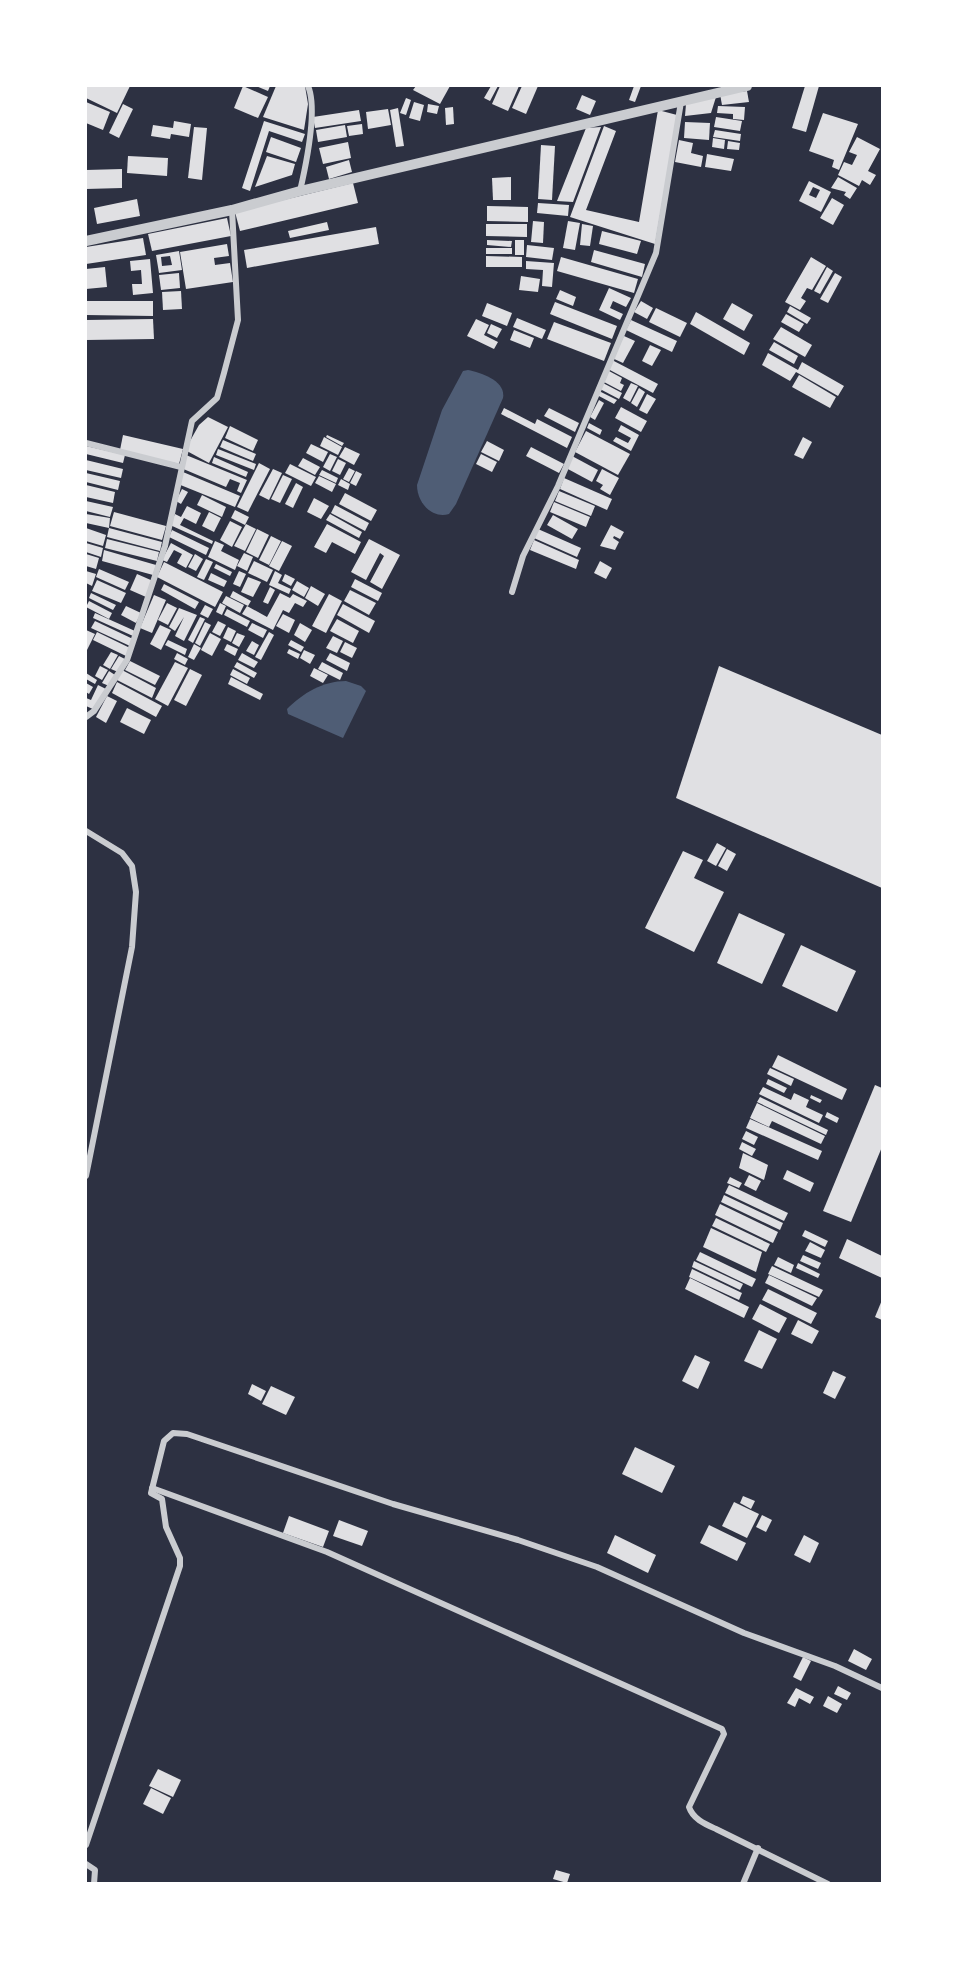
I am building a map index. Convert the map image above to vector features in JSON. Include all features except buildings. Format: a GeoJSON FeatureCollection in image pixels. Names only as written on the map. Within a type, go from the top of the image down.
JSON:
{"type":"FeatureCollection","features":[{"type":"Feature","properties":{"kind":"street"},"geometry":{"type":"LineString","coordinates":[[300,191],[306,163],[311,109],[308,86]]}},
{"type":"Feature","properties":{"kind":"street"},"geometry":{"type":"LineString","coordinates":[[86,241],[232,210],[300,191],[747,86]]}},
{"type":"Feature","properties":{"kind":"street"},"geometry":{"type":"LineString","coordinates":[[512,592],[523,556],[558,486],[656,253],[681,102]]}},
{"type":"Feature","properties":{"kind":"street"},"geometry":{"type":"LineString","coordinates":[[86,717],[94,711],[127,660],[165,546],[192,421],[217,398],[238,320],[232,210]]}},
{"type":"Feature","properties":{"kind":"street"},"geometry":{"type":"LineString","coordinates":[[86,443],[181,467]]}},
{"type":"Feature","properties":{"kind":"street"},"geometry":{"type":"LineString","coordinates":[[86,831],[122,853],[132,866],[136,892],[132,947],[86,1176]]}},
{"type":"Feature","properties":{"kind":"street"},"geometry":{"type":"LineString","coordinates":[[86,1845],[180,1566],[180,1558],[166,1527],[162,1499],[152,1493],[166,1437],[173,1433],[187,1434],[393,1504],[519,1540],[597,1568],[744,1633],[835,1666],[882,1688]]}},
{"type":"Feature","properties":{"kind":"street"},"geometry":{"type":"LineString","coordinates":[[152,1488],[327,1552],[722,1730],[724,1734],[689,1807],[690,1812],[699,1820],[828,1884]]}},
{"type":"Feature","properties":{"kind":"street"},"geometry":{"type":"LineString","coordinates":[[742,1884],[758,1848]]}},
{"type":"Feature","properties":{"kind":"street"},"geometry":{"type":"LineString","coordinates":[[86,1864],[95,1870],[94,1884]]}},
{"type":"Feature","properties":{"kind":"water"},"geometry":{"type":"Polygon","coordinates":[[[463,371],[480,373],[497,382],[503,392],[503,398],[456,504],[449,514],[436,514],[422,503],[417,485],[442,410],[463,371]]]}},
{"type":"Feature","properties":{"kind":"water"},"geometry":{"type":"Polygon","coordinates":[[[346,681],[361,686],[366,691],[343,738],[288,714],[287,709],[307,693],[329,683],[346,681]]]}}]}
